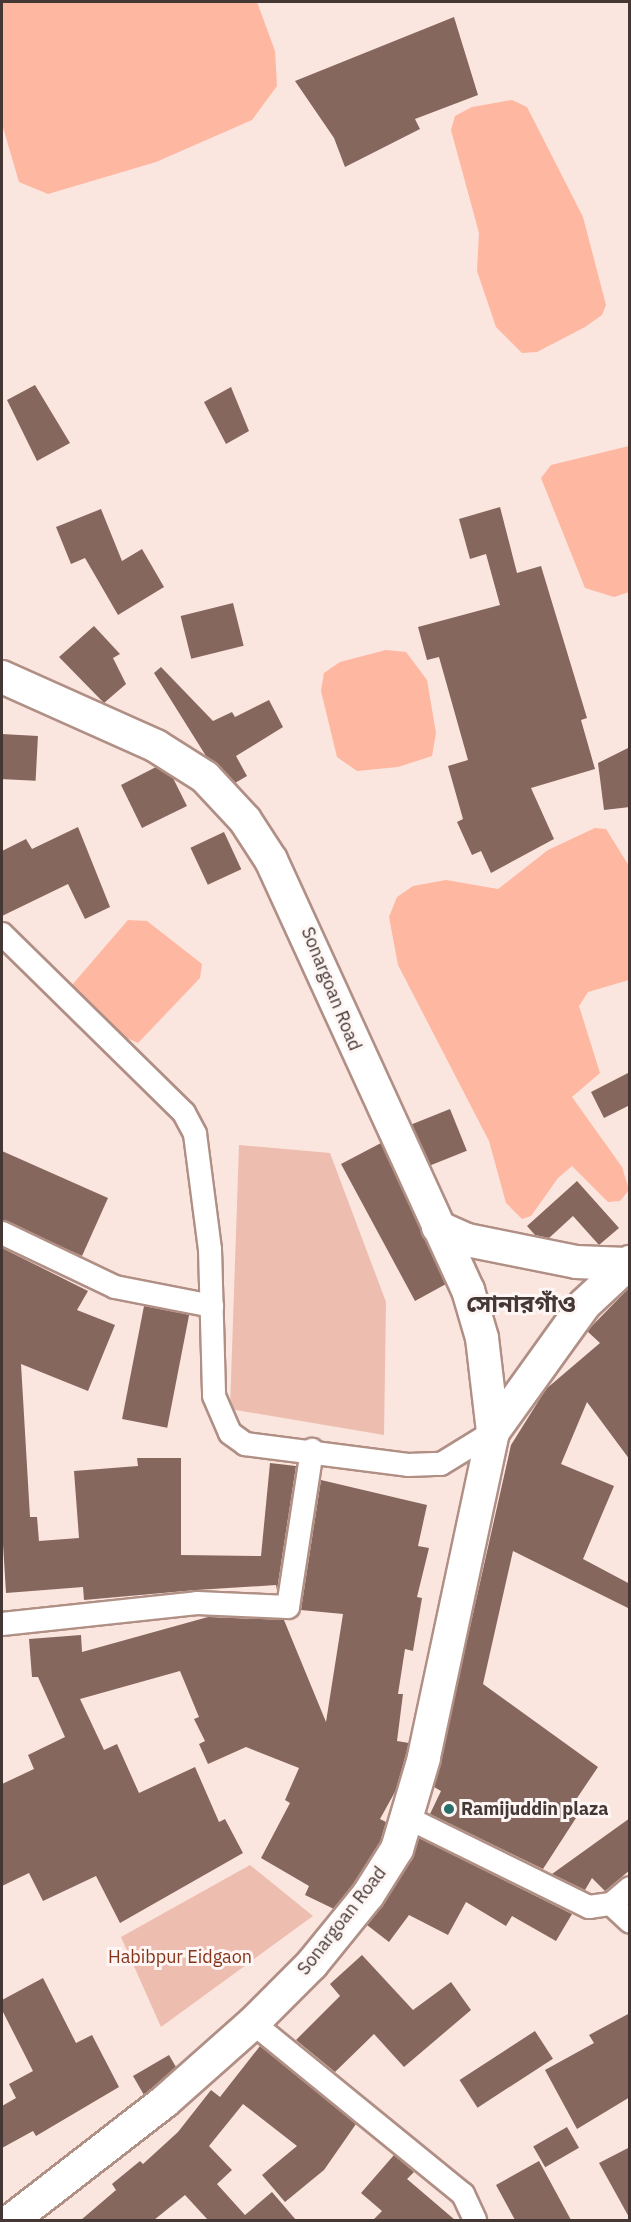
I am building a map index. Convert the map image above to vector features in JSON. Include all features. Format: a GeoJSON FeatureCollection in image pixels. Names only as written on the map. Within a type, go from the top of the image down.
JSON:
{"type":"FeatureCollection","features":[{"type":"Feature","properties":{"kind":"main road","name":"Sonargoan Road"},"geometry":{"type":"LineString","coordinates":[[2,676],[156,746],[205,777],[245,820],[294,902],[349,1035],[468,1290],[482,1338],[493,1432],[424,1758],[397,1849],[368,1895],[312,1964],[254,2023],[164,2102],[12,2220]]}},
{"type":"Feature","properties":{"kind":"main road"},"geometry":{"type":"LineString","coordinates":[[438,1227],[467,1240],[576,1262],[628,1263]]}},
{"type":"Feature","properties":{"kind":"main road","name":"Sonargoan Road"},"geometry":{"type":"LineString","coordinates":[[493,1432],[585,1304],[628,1263]]}},
{"type":"Feature","properties":{"kind":"street"},"geometry":{"type":"LineString","coordinates":[[2,934],[184,1113],[195,1134],[202,1173],[212,1306],[214,1396],[230,1433],[245,1444],[312,1450],[408,1465],[441,1464],[493,1432]]}},
{"type":"Feature","properties":{"kind":"street"},"geometry":{"type":"LineString","coordinates":[[2,1233],[115,1287],[212,1306]]}},
{"type":"Feature","properties":{"kind":"street"},"geometry":{"type":"LineString","coordinates":[[2,1624],[197,1603],[288,1607],[312,1450]]}},
{"type":"Feature","properties":{"kind":"street"},"geometry":{"type":"LineString","coordinates":[[406,1817],[589,1906],[611,1904],[630,1888]]}},
{"type":"Feature","properties":{"kind":"street"},"geometry":{"type":"LineString","coordinates":[[611,1904],[630,1922]]}},
{"type":"Feature","properties":{"kind":"street"},"geometry":{"type":"LineString","coordinates":[[254,2023],[463,2194],[475,2220]]}},
{"type":"Feature","properties":{"kind":"green space"},"geometry":{"type":"Polygon","coordinates":[[[239,1145],[330,1153],[386,1302],[384,1435],[230,1409],[239,1145]]]}},
{"type":"Feature","properties":{"kind":"green space","name":"Habibpur Eidgaon"},"geometry":{"type":"Polygon","coordinates":[[[250,1865],[313,1916],[161,2027],[121,1937],[250,1865]]]}},
{"type":"Feature","properties":{"kind":"shaded area"},"geometry":{"type":"Polygon","coordinates":[[[2,2],[257,2],[275,51],[277,86],[252,120],[156,162],[48,194],[19,182],[2,124],[2,2]]]}},
{"type":"Feature","properties":{"kind":"shaded area"},"geometry":{"type":"Polygon","coordinates":[[[512,100],[527,107],[583,217],[606,305],[602,315],[585,327],[537,352],[522,353],[496,327],[477,271],[479,233],[451,130],[455,116],[472,107],[512,100]]]}},
{"type":"Feature","properties":{"kind":"shaded area"},"geometry":{"type":"Polygon","coordinates":[[[629,446],[629,592],[614,597],[585,588],[541,478],[551,465],[629,446]]]}},
{"type":"Feature","properties":{"kind":"shaded area"},"geometry":{"type":"Polygon","coordinates":[[[386,650],[406,652],[427,680],[436,733],[432,756],[398,767],[357,771],[337,757],[321,691],[324,673],[340,662],[386,650]]]}},
{"type":"Feature","properties":{"kind":"shaded area"},"geometry":{"type":"Polygon","coordinates":[[[595,828],[606,829],[629,866],[629,980],[588,992],[579,1006],[600,1073],[572,1097],[622,1167],[629,1190],[620,1201],[608,1202],[572,1166],[558,1178],[531,1216],[522,1219],[506,1203],[489,1141],[398,965],[389,917],[397,897],[413,886],[446,880],[498,889],[548,850],[595,828]]]}},
{"type":"Feature","properties":{"kind":"shaded area"},"geometry":{"type":"Polygon","coordinates":[[[128,920],[147,921],[202,964],[200,978],[138,1043],[120,1035],[74,994],[72,985],[128,920]]]}},
{"type":"Feature","properties":{"kind":"building"},"geometry":{"type":"Polygon","coordinates":[[[454,17],[478,95],[415,119],[420,129],[345,167],[334,138],[295,81],[454,17]]]}},
{"type":"Feature","properties":{"kind":"building"},"geometry":{"type":"Polygon","coordinates":[[[35,385],[70,443],[37,461],[7,400],[35,385]]]}},
{"type":"Feature","properties":{"kind":"building"},"geometry":{"type":"Polygon","coordinates":[[[231,387],[249,431],[226,444],[204,402],[231,387]]]}},
{"type":"Feature","properties":{"kind":"building"},"geometry":{"type":"Polygon","coordinates":[[[500,507],[517,573],[541,566],[587,718],[581,720],[595,769],[531,788],[554,839],[491,873],[481,851],[472,855],[457,822],[463,819],[448,766],[468,760],[439,657],[427,660],[418,627],[500,605],[486,554],[470,559],[459,519],[500,507]]]}},
{"type":"Feature","properties":{"kind":"building"},"geometry":{"type":"Polygon","coordinates":[[[101,509],[122,561],[142,549],[164,587],[118,615],[85,558],[71,564],[56,527],[101,509]]]}},
{"type":"Feature","properties":{"kind":"building"},"geometry":{"type":"Polygon","coordinates":[[[233,603],[244,646],[191,659],[181,616],[233,603]]]}},
{"type":"Feature","properties":{"kind":"building"},"geometry":{"type":"Polygon","coordinates":[[[94,626],[120,654],[113,658],[126,684],[104,703],[59,657],[94,626]]]}},
{"type":"Feature","properties":{"kind":"building"},"geometry":{"type":"Polygon","coordinates":[[[161,667],[213,721],[232,712],[235,717],[269,700],[283,727],[236,756],[247,776],[235,783],[206,756],[154,673],[161,667]]]}},
{"type":"Feature","properties":{"kind":"building"},"geometry":{"type":"Polygon","coordinates":[[[2,734],[38,736],[36,781],[2,779],[2,734]]]}},
{"type":"Feature","properties":{"kind":"building"},"geometry":{"type":"Polygon","coordinates":[[[630,747],[630,807],[604,810],[598,763],[630,747]]]}},
{"type":"Feature","properties":{"kind":"building"},"geometry":{"type":"Polygon","coordinates":[[[156,767],[173,778],[187,806],[142,828],[121,785],[156,767]]]}},
{"type":"Feature","properties":{"kind":"building"},"geometry":{"type":"Polygon","coordinates":[[[78,827],[110,907],[85,919],[68,884],[2,916],[2,851],[26,839],[32,849],[78,827]]]}},
{"type":"Feature","properties":{"kind":"building"},"geometry":{"type":"Polygon","coordinates":[[[224,832],[241,869],[208,885],[190,848],[224,832]]]}},
{"type":"Feature","properties":{"kind":"building"},"geometry":{"type":"Polygon","coordinates":[[[630,1072],[630,1105],[604,1118],[591,1092],[630,1072]]]}},
{"type":"Feature","properties":{"kind":"building"},"geometry":{"type":"Polygon","coordinates":[[[450,1109],[467,1151],[429,1166],[412,1124],[450,1109]]]}},
{"type":"Feature","properties":{"kind":"building"},"geometry":{"type":"Polygon","coordinates":[[[381,1143],[446,1284],[415,1301],[341,1164],[381,1143]]]}},
{"type":"Feature","properties":{"kind":"building"},"geometry":{"type":"Polygon","coordinates":[[[2,1151],[108,1198],[82,1256],[2,1220],[2,1151]]]}},
{"type":"Feature","properties":{"kind":"building"},"geometry":{"type":"Polygon","coordinates":[[[577,1181],[619,1228],[599,1245],[573,1216],[549,1238],[535,1235],[527,1226],[577,1181]]]}},
{"type":"Feature","properties":{"kind":"building"},"geometry":{"type":"Polygon","coordinates":[[[2,1248],[88,1291],[77,1310],[115,1325],[88,1391],[21,1364],[30,1517],[37,1517],[39,1541],[79,1538],[74,1471],[138,1466],[137,1458],[181,1458],[181,1555],[261,1556],[270,1463],[296,1466],[277,1590],[276,1585],[84,1600],[83,1587],[6,1593],[2,1528],[2,1248]]]}},
{"type":"Feature","properties":{"kind":"building"},"geometry":{"type":"Polygon","coordinates":[[[630,1287],[630,1460],[587,1402],[561,1464],[614,1486],[583,1559],[630,1584],[630,1609],[513,1551],[483,1684],[598,1767],[567,1813],[576,1818],[543,1869],[430,1814],[441,1791],[434,1787],[511,1445],[546,1389],[600,1343],[587,1331],[630,1287]]]}},
{"type":"Feature","properties":{"kind":"building"},"geometry":{"type":"Polygon","coordinates":[[[144,1306],[189,1315],[167,1428],[122,1419],[144,1306]]]}},
{"type":"Feature","properties":{"kind":"building"},"geometry":{"type":"Polygon","coordinates":[[[321,1480],[427,1505],[418,1546],[429,1548],[417,1597],[422,1598],[413,1651],[405,1649],[398,1694],[403,1694],[397,1741],[409,1743],[396,1790],[380,1819],[386,1822],[380,1842],[334,1909],[305,1895],[309,1886],[261,1858],[290,1803],[285,1800],[299,1768],[246,1747],[208,1764],[199,1744],[205,1741],[194,1719],[199,1717],[180,1671],[80,1699],[104,1750],[117,1744],[139,1793],[195,1767],[219,1822],[225,1819],[243,1853],[120,1923],[96,1876],[43,1901],[29,1873],[2,1886],[2,1784],[34,1769],[28,1755],[65,1737],[38,1677],[32,1677],[29,1639],[81,1635],[82,1652],[208,1617],[284,1620],[326,1722],[343,1614],[301,1610],[321,1480]]]}},
{"type":"Feature","properties":{"kind":"building"},"geometry":{"type":"Polygon","coordinates":[[[630,1818],[630,1870],[605,1891],[592,1878],[585,1890],[552,1874],[630,1818]]]}},
{"type":"Feature","properties":{"kind":"building"},"geometry":{"type":"Polygon","coordinates":[[[419,1838],[572,1914],[556,1941],[512,1916],[506,1926],[466,1902],[448,1935],[409,1915],[389,1942],[367,1925],[412,1859],[419,1838]]]}},
{"type":"Feature","properties":{"kind":"building"},"geometry":{"type":"Polygon","coordinates":[[[362,1955],[413,2010],[451,1982],[471,2010],[404,2067],[374,2034],[335,2072],[296,2040],[340,1996],[330,1984],[362,1955]]]}},
{"type":"Feature","properties":{"kind":"building"},"geometry":{"type":"Polygon","coordinates":[[[43,1978],[76,2043],[92,2035],[119,2087],[36,2136],[33,2131],[2,2148],[2,2106],[16,2098],[9,2084],[33,2071],[2,2010],[2,2000],[43,1978]]]}},
{"type":"Feature","properties":{"kind":"building"},"geometry":{"type":"Polygon","coordinates":[[[630,2013],[630,2097],[577,2129],[545,2070],[594,2043],[589,2035],[630,2013]]]}},
{"type":"Feature","properties":{"kind":"building"},"geometry":{"type":"Polygon","coordinates":[[[535,2031],[553,2059],[477,2108],[460,2080],[535,2031]]]}},
{"type":"Feature","properties":{"kind":"building"},"geometry":{"type":"Polygon","coordinates":[[[260,2046],[356,2124],[324,2170],[285,2202],[262,2175],[297,2146],[243,2104],[209,2146],[232,2170],[217,2184],[245,2215],[272,2192],[296,2220],[208,2220],[185,2195],[154,2220],[81,2220],[116,2190],[112,2184],[140,2161],[143,2164],[178,2132],[211,2090],[220,2097],[260,2046]]]}},
{"type":"Feature","properties":{"kind":"building"},"geometry":{"type":"Polygon","coordinates":[[[169,2055],[176,2067],[144,2095],[133,2076],[169,2055]]]}},
{"type":"Feature","properties":{"kind":"building"},"geometry":{"type":"Polygon","coordinates":[[[567,2127],[579,2148],[545,2167],[533,2146],[567,2127]]]}},
{"type":"Feature","properties":{"kind":"building"},"geometry":{"type":"Polygon","coordinates":[[[630,2147],[630,2219],[599,2163],[630,2147]]]}},
{"type":"Feature","properties":{"kind":"building"},"geometry":{"type":"Polygon","coordinates":[[[394,2155],[414,2172],[407,2179],[455,2220],[373,2220],[382,2211],[361,2193],[394,2155]]]}},
{"type":"Feature","properties":{"kind":"building"},"geometry":{"type":"Polygon","coordinates":[[[539,2161],[571,2220],[515,2220],[496,2185],[539,2161]]]}},
{"type":"Feature","properties":{"kind":"place","name":"Ramijuddin plaza"},"geometry":{"type":"Point","coordinates":[449,1809]}},
{"type":"Feature","properties":{"kind":"district","name":"সোনারগাঁও"},"geometry":{"type":"Point","coordinates":[521,1304]}}]}
